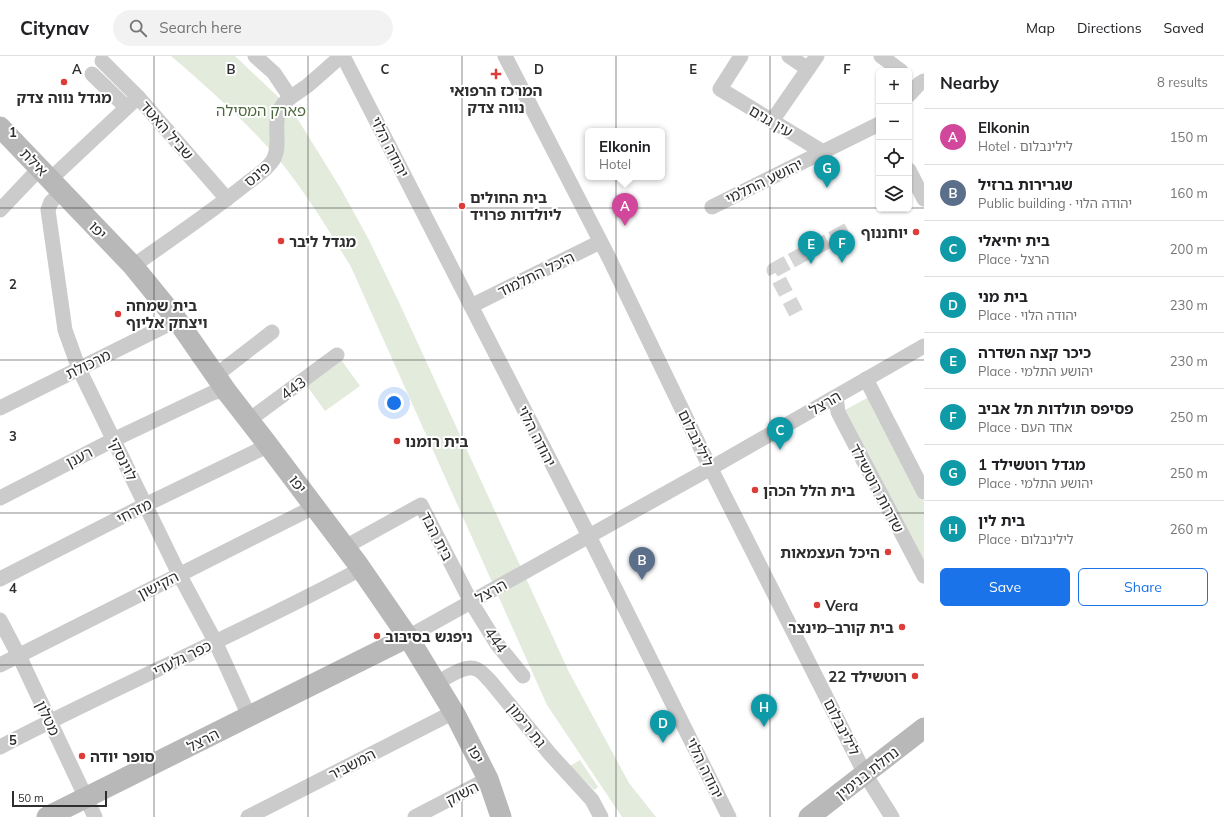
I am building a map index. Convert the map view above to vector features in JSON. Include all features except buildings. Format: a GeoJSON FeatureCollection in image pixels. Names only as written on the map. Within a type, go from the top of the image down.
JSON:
{"type":"FeatureCollection","features":[{"type":"Feature","properties":{"kind":"street"},"geometry":{"type":"LineString","coordinates":[[255,56],[274,73],[290,97]]}},
{"type":"Feature","properties":{"kind":"street","name":"פינס"},"geometry":{"type":"LineString","coordinates":[[133,266],[227,199],[266,168],[273,160],[277,147],[276,122],[280,109],[290,97],[306,86],[342,56]]}},
{"type":"Feature","properties":{"kind":"street","name":"יהודה הלוי"},"geometry":{"type":"LineString","coordinates":[[342,56],[589,536],[729,817]]}},
{"type":"Feature","properties":{"kind":"street","name":"לילינבלום"},"geometry":{"type":"LineString","coordinates":[[505,56],[600,242],[710,468],[865,774],[892,817]]}},
{"type":"Feature","properties":{"kind":"street","name":"עין גנים"},"geometry":{"type":"LineString","coordinates":[[741,56],[720,89],[823,152]]}},
{"type":"Feature","properties":{"kind":"street"},"geometry":{"type":"LineString","coordinates":[[789,56],[808,69]]}},
{"type":"Feature","properties":{"kind":"street"},"geometry":{"type":"LineString","coordinates":[[772,121],[817,56]]}},
{"type":"Feature","properties":{"kind":"street"},"geometry":{"type":"LineString","coordinates":[[881,56],[897,68]]}},
{"type":"Feature","properties":{"kind":"street"},"geometry":{"type":"LineString","coordinates":[[102,61],[138,97]]}},
{"type":"Feature","properties":{"kind":"street"},"geometry":{"type":"LineString","coordinates":[[92,74],[126,107]]}},
{"type":"Feature","properties":{"kind":"street"},"geometry":{"type":"LineString","coordinates":[[912,89],[917,80]]}},
{"type":"Feature","properties":{"kind":"street","name":"שביל האטד"},"geometry":{"type":"LineString","coordinates":[[51,180],[138,97],[227,199]]}},
{"type":"Feature","properties":{"kind":"street","name":"יהושע התלמי"},"geometry":{"type":"LineString","coordinates":[[712,207],[876,126]]}},
{"type":"Feature","properties":{"kind":"street","name":"אילת"},"geometry":{"type":"LineString","coordinates":[[2,133],[51,180]]}},
{"type":"Feature","properties":{"kind":"street"},"geometry":{"type":"LineString","coordinates":[[912,175],[923,195]]}},
{"type":"Feature","properties":{"kind":"street"},"geometry":{"type":"LineString","coordinates":[[0,210],[51,180]]}},
{"type":"Feature","properties":{"kind":"street","name":"יפו"},"geometry":{"type":"LineString","coordinates":[[51,180],[133,266],[177,320],[220,383],[351,555],[408,637],[456,716],[488,779],[501,817]]}},
{"type":"Feature","properties":{"kind":"street","name":"לוינסקי"},"geometry":{"type":"LineString","coordinates":[[51,180],[51,202],[48,210],[65,330],[79,369],[179,574],[215,641],[249,716]]}},
{"type":"Feature","properties":{"kind":"street","name":"היכל התלמוד"},"geometry":{"type":"LineString","coordinates":[[471,306],[600,242]]}},
{"type":"Feature","properties":{"kind":"street","name":"מרכולת"},"geometry":{"type":"LineString","coordinates":[[0,408],[177,320]]}},
{"type":"Feature","properties":{"kind":"street","name":"רענן"},"geometry":{"type":"LineString","coordinates":[[0,498],[113,440],[215,392],[220,383],[272,332]]}},
{"type":"Feature","properties":{"kind":"street","name":"הרצל"},"geometry":{"type":"LineString","coordinates":[[47,817],[408,637],[924,346]]}},
{"type":"Feature","properties":{"kind":"street","name":"443"},"geometry":{"type":"LineString","coordinates":[[249,420],[337,355]]}},
{"type":"Feature","properties":{"kind":"street"},"geometry":{"type":"LineString","coordinates":[[866,379],[924,492]]}},
{"type":"Feature","properties":{"kind":"street","name":"שדרות רוטשילד"},"geometry":{"type":"LineString","coordinates":[[836,397],[838,412],[924,576]]}},
{"type":"Feature","properties":{"kind":"street","name":"מזרחי"},"geometry":{"type":"LineString","coordinates":[[0,579],[145,505],[261,449],[265,441]]}},
{"type":"Feature","properties":{"kind":"street","name":"בית הבד"},"geometry":{"type":"LineString","coordinates":[[351,555],[421,505],[471,602]]}},
{"type":"Feature","properties":{"kind":"street","name":"הקישון"},"geometry":{"type":"LineString","coordinates":[[0,665],[308,510],[317,510]]}},
{"type":"Feature","properties":{"kind":"street","name":"כפר גלעדי"},"geometry":{"type":"LineString","coordinates":[[0,747],[49,721],[332,585],[355,572],[351,555]]}},
{"type":"Feature","properties":{"kind":"street","name":"444"},"geometry":{"type":"LineString","coordinates":[[471,602],[497,644],[523,676]]}},
{"type":"Feature","properties":{"kind":"street","name":"מטלון"},"geometry":{"type":"LineString","coordinates":[[0,620],[95,817]]}},
{"type":"Feature","properties":{"kind":"street","name":"גת רימון"},"geometry":{"type":"LineString","coordinates":[[437,683],[467,668],[475,668],[483,674],[550,754],[592,800],[601,817]]}},
{"type":"Feature","properties":{"kind":"street","name":"המשביר"},"geometry":{"type":"LineString","coordinates":[[248,817],[448,715],[456,716]]}},
{"type":"Feature","properties":{"kind":"street","name":"נחלת בנימין"},"geometry":{"type":"LineString","coordinates":[[809,817],[924,728]]}},
{"type":"Feature","properties":{"kind":"street","name":"השוק"},"geometry":{"type":"LineString","coordinates":[[420,816],[488,779]]}},
{"type":"Feature","properties":{"kind":"green space","name":"פארק המסילה"},"geometry":{"type":"Polygon","coordinates":[[[171,56],[235,56],[292,110],[341,189],[369,240],[569,672],[629,783],[656,817],[622,817],[547,705],[351,267],[322,219],[289,172],[265,144],[220,99],[171,56]]]}},
{"type":"Feature","properties":{"kind":"green space"},"geometry":{"type":"Polygon","coordinates":[[[342,361],[360,386],[325,411],[307,386],[342,361]]]}},
{"type":"Feature","properties":{"kind":"green space"},"geometry":{"type":"Polygon","coordinates":[[[869,397],[924,502],[924,566],[843,411],[869,397]]]}},
{"type":"Feature","properties":{"kind":"green space"},"geometry":{"type":"Polygon","coordinates":[[[580,760],[598,787],[594,790],[570,766],[580,760]]]}},
{"type":"Feature","properties":{"kind":"tunnel"},"geometry":{"type":"LineString","coordinates":[[774,270],[850,229],[774,270],[796,313]]}},
{"type":"Feature","properties":{"kind":"place","name":"המרכז הרפואי נווה צדק"},"geometry":{"type":"Point","coordinates":[496,74]}},
{"type":"Feature","properties":{"kind":"place","name":"מגדל נווה צדק"},"geometry":{"type":"Point","coordinates":[64,82]}},
{"type":"Feature","properties":{"kind":"place","name":"מגדל רוטשילד 1"},"geometry":{"type":"Point","coordinates":[827,188]}},
{"type":"Feature","properties":{"kind":"place","name":"בית החולים ליולדות פרויד"},"geometry":{"type":"Point","coordinates":[462,206]}},
{"type":"Feature","properties":{"kind":"place","name":"Elkonin"},"geometry":{"type":"Point","coordinates":[625,226]}},
{"type":"Feature","properties":{"kind":"place","name":"יוחננוף"},"geometry":{"type":"Point","coordinates":[916,232]}},
{"type":"Feature","properties":{"kind":"place","name":"מגדל ליבר"},"geometry":{"type":"Point","coordinates":[281,241]}},
{"type":"Feature","properties":{"kind":"place","name":"פסיפס תולדות תל אביב"},"geometry":{"type":"Point","coordinates":[842,263]}},
{"type":"Feature","properties":{"kind":"place","name":"כיכר קצה השדרה"},"geometry":{"type":"Point","coordinates":[811,264]}},
{"type":"Feature","properties":{"kind":"place","name":"בית שמחה ויצחק אליוף"},"geometry":{"type":"Point","coordinates":[118,314]}},
{"type":"Feature","properties":{"kind":"place","name":"בית רומנו"},"geometry":{"type":"Point","coordinates":[397,441]}},
{"type":"Feature","properties":{"kind":"place","name":"בית יחיאלי"},"geometry":{"type":"Point","coordinates":[780,450]}},
{"type":"Feature","properties":{"kind":"place","name":"בית הלל הכהן"},"geometry":{"type":"Point","coordinates":[755,490]}},
{"type":"Feature","properties":{"kind":"place","name":"היכל העצמאות"},"geometry":{"type":"Point","coordinates":[888,552]}},
{"type":"Feature","properties":{"kind":"place","name":"שגרירות ברזיל"},"geometry":{"type":"Point","coordinates":[642,580]}},
{"type":"Feature","properties":{"kind":"place","name":"Vera"},"geometry":{"type":"Point","coordinates":[817,605]}},
{"type":"Feature","properties":{"kind":"place","name":"בית קורב–מינצר"},"geometry":{"type":"Point","coordinates":[902,627]}},
{"type":"Feature","properties":{"kind":"place","name":"ניפגש בסיבוב"},"geometry":{"type":"Point","coordinates":[377,636]}},
{"type":"Feature","properties":{"kind":"place","name":"רוטשילד 22"},"geometry":{"type":"Point","coordinates":[915,676]}},
{"type":"Feature","properties":{"kind":"place","name":"בית לין"},"geometry":{"type":"Point","coordinates":[764,727]}},
{"type":"Feature","properties":{"kind":"place","name":"בית מני"},"geometry":{"type":"Point","coordinates":[663,743]}},
{"type":"Feature","properties":{"kind":"place","name":"סופר יודה"},"geometry":{"type":"Point","coordinates":[82,756]}}]}
